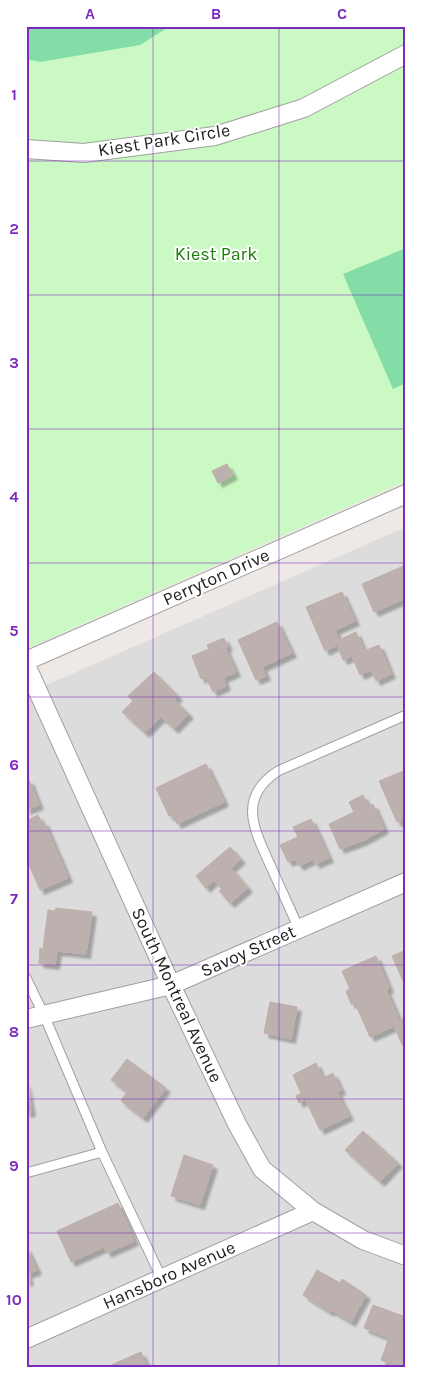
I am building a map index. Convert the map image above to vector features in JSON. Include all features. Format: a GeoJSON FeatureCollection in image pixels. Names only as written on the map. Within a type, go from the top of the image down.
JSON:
{"type":"FeatureCollection","features":[{"type":"Feature","properties":{"kind":"street","name":"Kiest Park Circle"},"geometry":{"type":"LineString","coordinates":[[26,149],[84,153],[215,136],[304,108],[406,54]]}},
{"type":"Feature","properties":{"kind":"street","name":"Perryton Drive"},"geometry":{"type":"LineString","coordinates":[[26,661],[406,494]]}},
{"type":"Feature","properties":{"kind":"street","name":"South Montreal Avenue"},"geometry":{"type":"LineString","coordinates":[[26,665],[171,985],[237,1124],[262,1169],[313,1211],[363,1240],[406,1256]]}},
{"type":"Feature","properties":{"kind":"street","name":"Savoy Street"},"geometry":{"type":"LineString","coordinates":[[26,1020],[171,985],[406,882]]}},
{"type":"Feature","properties":{"kind":"street","name":"Hansboro Avenue"},"geometry":{"type":"LineString","coordinates":[[26,1339],[313,1211]]}},
{"type":"Feature","properties":{"kind":"lane"},"geometry":{"type":"LineString","coordinates":[[299,929],[252,822],[253,807],[260,786],[266,778],[278,772],[406,715]]}},
{"type":"Feature","properties":{"kind":"lane"},"geometry":{"type":"LineString","coordinates":[[26,978],[44,1015],[102,1152],[162,1279]]}},
{"type":"Feature","properties":{"kind":"lane"},"geometry":{"type":"LineString","coordinates":[[26,1173],[102,1152]]}},
{"type":"Feature","properties":{"kind":"shaded area"},"geometry":{"type":"Polygon","coordinates":[[[406,527],[406,1368],[26,1368],[26,694],[406,527]]]}},
{"type":"Feature","properties":{"kind":"green space","name":"Kiest Park"},"geometry":{"type":"Polygon","coordinates":[[[26,26],[406,26],[406,481],[26,649],[26,26]]]}},
{"type":"Feature","properties":{"kind":"green space"},"geometry":{"type":"Polygon","coordinates":[[[26,26],[170,26],[140,45],[40,62],[26,59],[26,26]]]}},
{"type":"Feature","properties":{"kind":"green space"},"geometry":{"type":"Polygon","coordinates":[[[406,248],[406,383],[393,389],[343,274],[406,248]]]}},
{"type":"Feature","properties":{"kind":"building"},"geometry":{"type":"Polygon","coordinates":[[[227,464],[233,475],[218,483],[212,471],[227,464]]]}},
{"type":"Feature","properties":{"kind":"building"},"geometry":{"type":"Polygon","coordinates":[[[406,565],[406,598],[374,612],[362,584],[406,565]]]}},
{"type":"Feature","properties":{"kind":"building"},"geometry":{"type":"Polygon","coordinates":[[[342,592],[355,621],[335,630],[339,640],[356,632],[364,651],[379,645],[391,674],[376,681],[371,670],[360,675],[352,656],[343,660],[337,645],[325,651],[306,607],[342,592]]]}},
{"type":"Feature","properties":{"kind":"building"},"geometry":{"type":"Polygon","coordinates":[[[277,622],[292,653],[262,667],[266,676],[256,680],[238,640],[277,622]]]}},
{"type":"Feature","properties":{"kind":"building"},"geometry":{"type":"Polygon","coordinates":[[[224,638],[228,647],[225,648],[236,672],[223,678],[226,686],[213,692],[206,677],[201,679],[192,656],[209,649],[207,645],[224,638]]]}},
{"type":"Feature","properties":{"kind":"building"},"geometry":{"type":"Polygon","coordinates":[[[154,672],[178,696],[174,700],[189,714],[174,729],[161,717],[145,733],[122,712],[133,701],[128,696],[154,672]]]}},
{"type":"Feature","properties":{"kind":"building"},"geometry":{"type":"Polygon","coordinates":[[[206,764],[224,802],[177,824],[173,816],[169,816],[156,788],[206,764]]]}},
{"type":"Feature","properties":{"kind":"building"},"geometry":{"type":"Polygon","coordinates":[[[406,770],[406,818],[397,822],[379,781],[406,770]]]}},
{"type":"Feature","properties":{"kind":"building"},"geometry":{"type":"Polygon","coordinates":[[[29,780],[39,805],[26,810],[26,781],[29,780]]]}},
{"type":"Feature","properties":{"kind":"building"},"geometry":{"type":"Polygon","coordinates":[[[363,795],[368,807],[373,804],[384,829],[364,840],[340,849],[329,824],[354,812],[349,802],[363,795]]]}},
{"type":"Feature","properties":{"kind":"building"},"geometry":{"type":"Polygon","coordinates":[[[38,815],[41,822],[44,822],[68,878],[40,890],[26,858],[26,821],[38,815]]]}},
{"type":"Feature","properties":{"kind":"building"},"geometry":{"type":"Polygon","coordinates":[[[311,819],[329,858],[315,864],[313,859],[299,866],[295,859],[288,862],[280,845],[298,837],[293,827],[311,819]]]}},
{"type":"Feature","properties":{"kind":"building"},"geometry":{"type":"Polygon","coordinates":[[[230,847],[241,859],[231,868],[248,888],[230,903],[219,891],[222,889],[214,880],[206,888],[196,876],[230,847]]]}},
{"type":"Feature","properties":{"kind":"building"},"geometry":{"type":"Polygon","coordinates":[[[56,908],[92,912],[86,954],[57,951],[55,965],[39,963],[40,948],[43,949],[48,910],[55,911],[56,908]]]}},
{"type":"Feature","properties":{"kind":"building"},"geometry":{"type":"Polygon","coordinates":[[[406,950],[406,988],[392,956],[406,950]]]}},
{"type":"Feature","properties":{"kind":"building"},"geometry":{"type":"Polygon","coordinates":[[[376,956],[389,988],[386,990],[399,1020],[406,1017],[406,1043],[402,1045],[394,1026],[370,1037],[355,1003],[351,1004],[346,991],[350,989],[342,971],[376,956]]]}},
{"type":"Feature","properties":{"kind":"building"},"geometry":{"type":"Polygon","coordinates":[[[270,1002],[297,1007],[291,1039],[264,1033],[270,1002]]]}},
{"type":"Feature","properties":{"kind":"building"},"geometry":{"type":"Polygon","coordinates":[[[127,1059],[166,1088],[143,1118],[121,1101],[127,1092],[111,1080],[127,1059]]]}},
{"type":"Feature","properties":{"kind":"building"},"geometry":{"type":"Polygon","coordinates":[[[316,1063],[323,1078],[333,1073],[341,1090],[337,1092],[349,1116],[320,1130],[305,1099],[299,1103],[296,1096],[301,1093],[293,1075],[316,1063]]]}},
{"type":"Feature","properties":{"kind":"building"},"geometry":{"type":"Polygon","coordinates":[[[26,1083],[31,1112],[26,1113],[26,1083]]]}},
{"type":"Feature","properties":{"kind":"building"},"geometry":{"type":"Polygon","coordinates":[[[363,1131],[398,1163],[380,1182],[345,1150],[363,1131]]]}},
{"type":"Feature","properties":{"kind":"building"},"geometry":{"type":"Polygon","coordinates":[[[184,1155],[213,1165],[200,1205],[171,1196],[184,1155]]]}},
{"type":"Feature","properties":{"kind":"building"},"geometry":{"type":"Polygon","coordinates":[[[118,1203],[134,1241],[107,1253],[104,1247],[71,1262],[57,1231],[118,1203]]]}},
{"type":"Feature","properties":{"kind":"building"},"geometry":{"type":"Polygon","coordinates":[[[26,1247],[37,1270],[27,1274],[29,1281],[26,1282],[26,1247]]]}},
{"type":"Feature","properties":{"kind":"building"},"geometry":{"type":"Polygon","coordinates":[[[317,1270],[340,1283],[342,1279],[366,1295],[351,1322],[331,1310],[330,1312],[303,1295],[317,1270]]]}},
{"type":"Feature","properties":{"kind":"building"},"geometry":{"type":"Polygon","coordinates":[[[373,1305],[406,1317],[406,1359],[402,1368],[381,1360],[389,1338],[364,1328],[373,1305]]]}},
{"type":"Feature","properties":{"kind":"building"},"geometry":{"type":"Polygon","coordinates":[[[141,1352],[148,1368],[105,1368],[136,1354],[141,1352]]]}}]}
